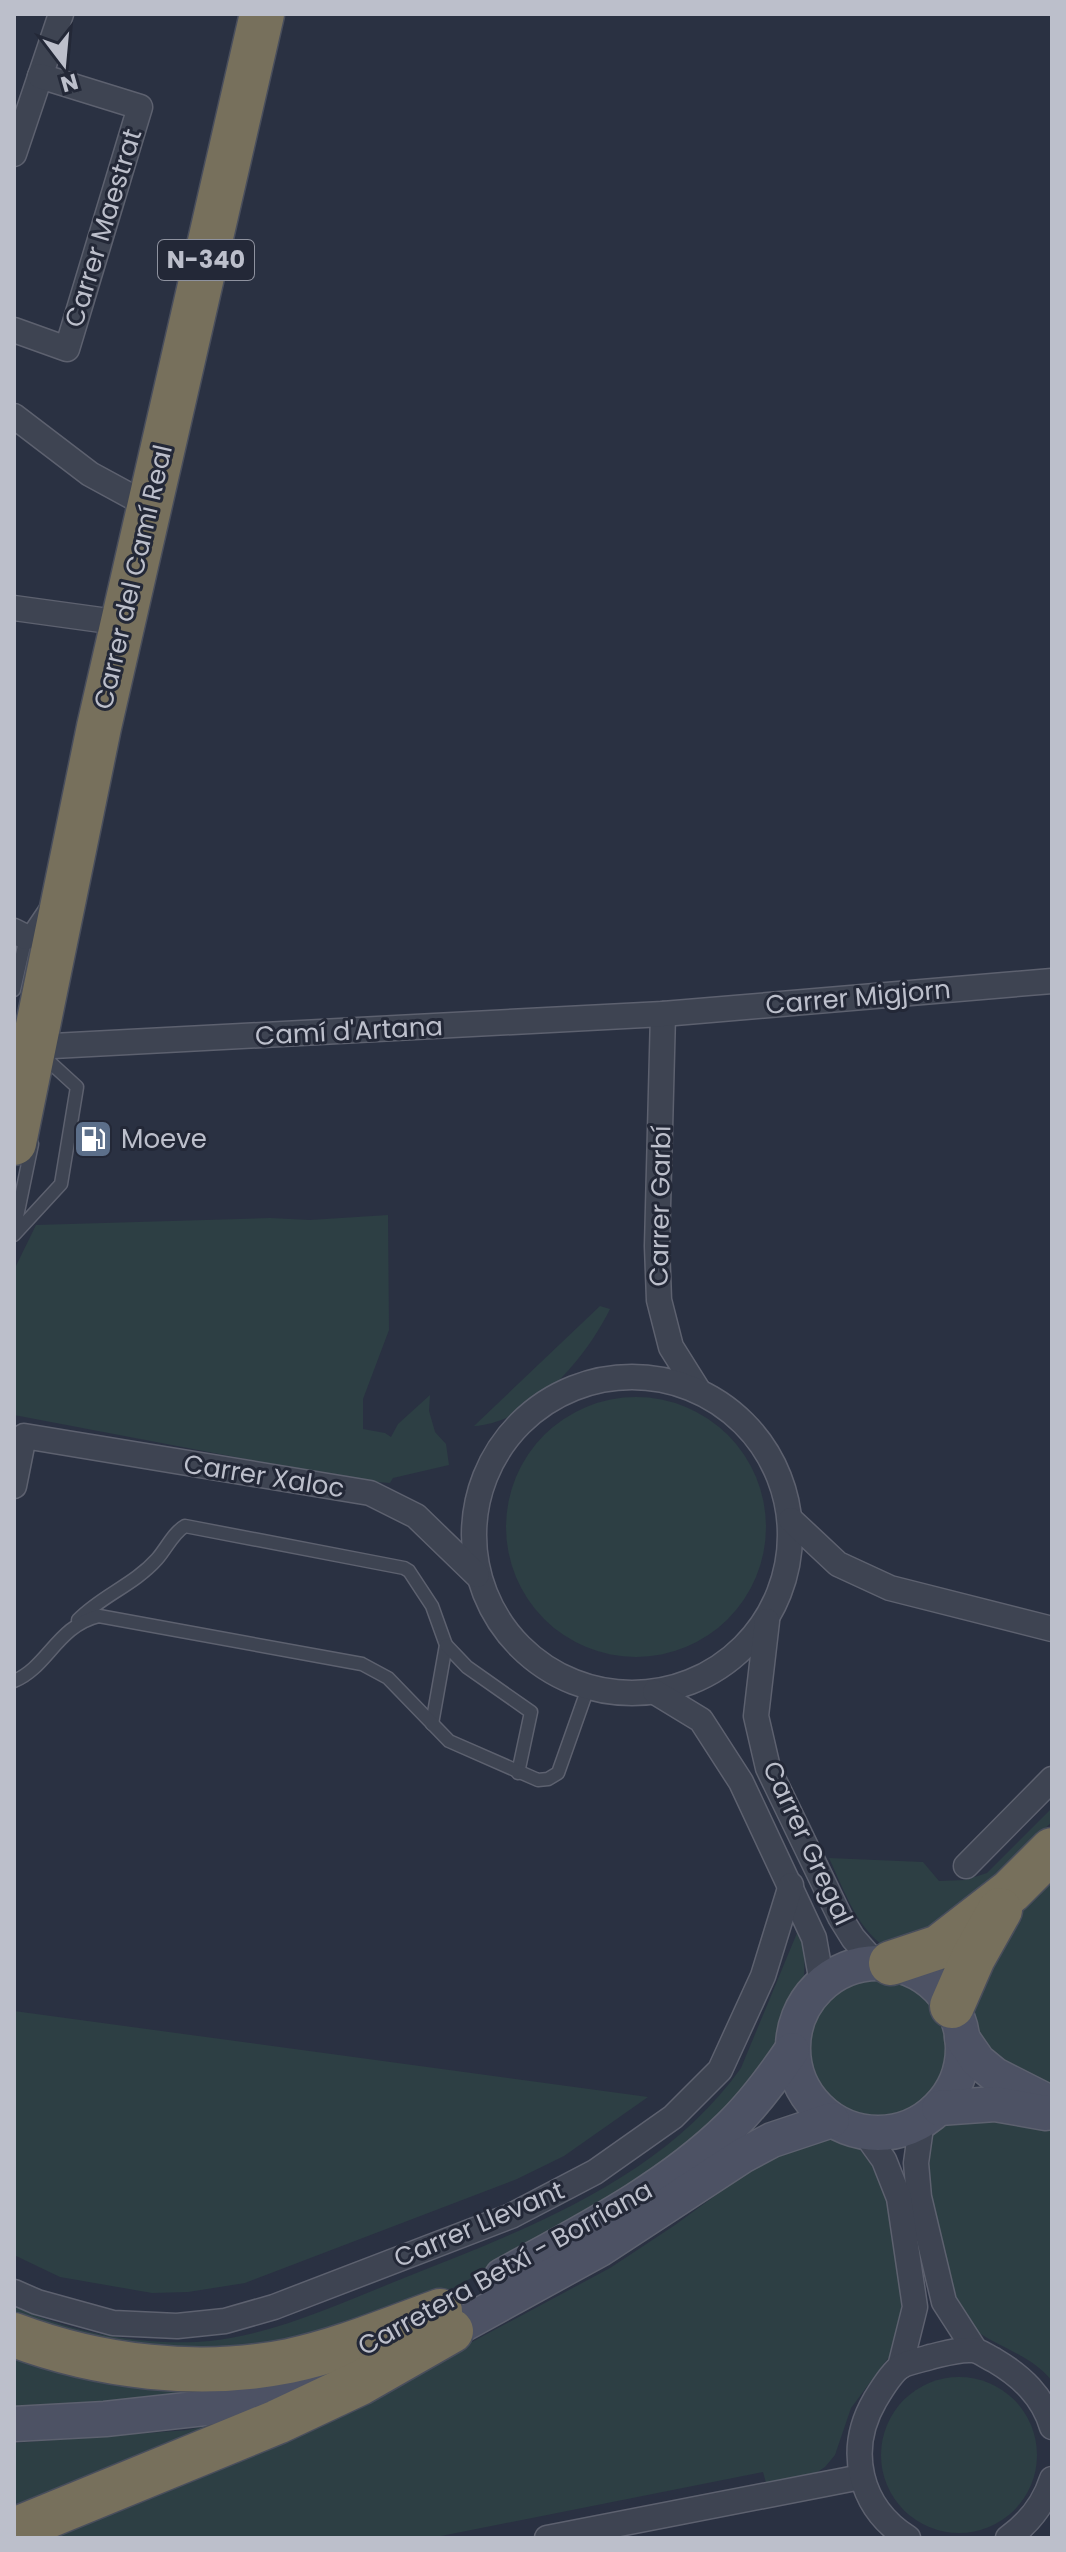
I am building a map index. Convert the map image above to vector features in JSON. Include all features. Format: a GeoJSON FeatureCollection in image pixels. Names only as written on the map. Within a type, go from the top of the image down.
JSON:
{"type":"FeatureCollection","features":[{"type":"Feature","properties":{"kind":"highway","name":"Carrer del Camí Real"},"geometry":{"type":"LineString","coordinates":[[23,1141],[35,1058],[99,727],[262,14]]}},
{"type":"Feature","properties":{"kind":"highway"},"geometry":{"type":"LineString","coordinates":[[35,1058],[28,926],[82,755],[99,727]]}},
{"type":"Feature","properties":{"kind":"highway"},"geometry":{"type":"LineString","coordinates":[[883,1963],[939,1947],[1011,1891],[1052,1850]]}},
{"type":"Feature","properties":{"kind":"highway"},"geometry":{"type":"LineString","coordinates":[[957,2022],[973,1958],[1011,1891]]}},
{"type":"Feature","properties":{"kind":"highway"},"geometry":{"type":"LineString","coordinates":[[14,2335],[86,2357],[169,2368],[225,2369],[291,2361],[445,2321]]}},
{"type":"Feature","properties":{"kind":"highway"},"geometry":{"type":"LineString","coordinates":[[14,2530],[277,2422],[360,2383],[445,2321]]}},
{"type":"Feature","properties":{"kind":"main road"},"geometry":{"type":"LineString","coordinates":[[1052,2104],[995,2075],[978,2061],[937,1986],[915,1971],[883,1963],[846,1969],[822,1983],[805,2002],[795,2025],[792,2050],[797,2077],[810,2100],[832,2120],[864,2132],[896,2131],[931,2114],[974,2104],[995,2104],[1052,2114]]}},
{"type":"Feature","properties":{"kind":"main road"},"geometry":{"type":"LineString","coordinates":[[931,2114],[954,2085],[961,2062],[957,2022]]}},
{"type":"Feature","properties":{"kind":"main road","name":"Carretera Betxí - Borriana"},"geometry":{"type":"LineString","coordinates":[[445,2321],[662,2181],[706,2149],[762,2093],[792,2050]]}},
{"type":"Feature","properties":{"kind":"main road","name":"Carretera Betxí - Borriana"},"geometry":{"type":"LineString","coordinates":[[14,2424],[105,2419],[238,2403],[354,2369],[445,2321],[600,2249],[742,2156],[772,2140],[832,2120]]}},
{"type":"Feature","properties":{"kind":"street"},"geometry":{"type":"LineString","coordinates":[[14,154],[61,14]]}},
{"type":"Feature","properties":{"kind":"street","name":"Carrer Maestrat"},"geometry":{"type":"LineString","coordinates":[[14,330],[67,349],[140,107],[40,76]]}},
{"type":"Feature","properties":{"kind":"street"},"geometry":{"type":"LineString","coordinates":[[14,416],[90,474],[149,506]]}},
{"type":"Feature","properties":{"kind":"street"},"geometry":{"type":"LineString","coordinates":[[14,608],[123,623]]}},
{"type":"Feature","properties":{"kind":"street","name":"Carrer Migjorn"},"geometry":{"type":"LineString","coordinates":[[663,1014],[1052,981]]}},
{"type":"Feature","properties":{"kind":"street","name":"Camí d'Artana"},"geometry":{"type":"LineString","coordinates":[[35,1058],[663,1014]]}},
{"type":"Feature","properties":{"kind":"street","name":"Carrer Garbí"},"geometry":{"type":"LineString","coordinates":[[663,1014],[657,1246],[659,1300],[671,1347],[698,1390]]}},
{"type":"Feature","properties":{"kind":"street"},"geometry":{"type":"LineString","coordinates":[[649,1376],[698,1390],[734,1412],[762,1442],[782,1479],[791,1520],[787,1572],[767,1621],[737,1655],[711,1672],[698,1680],[655,1692],[621,1694],[588,1688],[538,1664],[500,1624],[477,1575],[473,1524],[484,1474],[511,1431],[550,1398],[598,1379],[649,1376]]}},
{"type":"Feature","properties":{"kind":"street","name":"Carrer Xaloc"},"geometry":{"type":"LineString","coordinates":[[14,1486],[24,1436],[370,1493],[416,1516],[477,1575]]}},
{"type":"Feature","properties":{"kind":"street"},"geometry":{"type":"LineString","coordinates":[[791,1520],[838,1564],[890,1588],[1052,1629]]}},
{"type":"Feature","properties":{"kind":"street","name":"Carrer Gregal"},"geometry":{"type":"LineString","coordinates":[[767,1621],[756,1716],[768,1768],[840,1917],[853,1938],[883,1963]]}},
{"type":"Feature","properties":{"kind":"street","name":"Carrer Gregal"},"geometry":{"type":"LineString","coordinates":[[655,1692],[701,1720],[741,1782],[814,1938],[822,1983]]}},
{"type":"Feature","properties":{"kind":"street"},"geometry":{"type":"LineString","coordinates":[[966,1866],[1052,1779]]}},
{"type":"Feature","properties":{"kind":"street","name":"Carrer Llevant"},"geometry":{"type":"LineString","coordinates":[[14,2292],[37,2302],[113,2323],[177,2326],[225,2321],[274,2307],[496,2222],[595,2172],[673,2117],[720,2070],[763,1976],[791,1885]]}},
{"type":"Feature","properties":{"kind":"street"},"geometry":{"type":"LineString","coordinates":[[931,2114],[916,2163],[919,2197],[944,2302],[975,2350],[1006,2367],[1031,2387],[1051,2418]]}},
{"type":"Feature","properties":{"kind":"street"},"geometry":{"type":"LineString","coordinates":[[864,2132],[884,2160],[894,2181],[915,2307],[900,2367],[879,2392],[865,2418],[858,2447],[861,2477],[872,2504],[892,2528],[908,2538]]}},
{"type":"Feature","properties":{"kind":"street"},"geometry":{"type":"LineString","coordinates":[[900,2367],[945,2353],[975,2350]]}},
{"type":"Feature","properties":{"kind":"street"},"geometry":{"type":"LineString","coordinates":[[547,2538],[666,2526],[861,2477]]}},
{"type":"Feature","properties":{"kind":"street"},"geometry":{"type":"LineString","coordinates":[[1009,2538],[1031,2519],[1047,2495],[1052,2479]]}},
{"type":"Feature","properties":{"kind":"lane"},"geometry":{"type":"LineString","coordinates":[[14,990],[28,926]]}},
{"type":"Feature","properties":{"kind":"lane"},"geometry":{"type":"LineString","coordinates":[[14,1233],[61,1184],[77,1087],[35,1058]]}},
{"type":"Feature","properties":{"kind":"lane"},"geometry":{"type":"LineString","coordinates":[[14,1233],[23,1141]]}},
{"type":"Feature","properties":{"kind":"lane"},"geometry":{"type":"LineString","coordinates":[[14,1681],[25,1675],[96,1603],[145,1571],[185,1526],[409,1571],[432,1606],[446,1645],[483,1680],[531,1712],[518,1773]]}},
{"type":"Feature","properties":{"kind":"lane"},"geometry":{"type":"LineString","coordinates":[[67,1631],[84,1620],[106,1616],[362,1664],[388,1678],[449,1741],[538,1780],[554,1777],[558,1773],[588,1688]]}},
{"type":"Feature","properties":{"kind":"lane"},"geometry":{"type":"LineString","coordinates":[[432,1724],[446,1645]]}},
{"type":"Feature","properties":{"kind":"shaded area"},"geometry":{"type":"Polygon","coordinates":[[[388,1215],[389,1330],[363,1399],[363,1429],[391,1437],[398,1424],[430,1395],[429,1411],[435,1432],[446,1444],[449,1465],[393,1478],[390,1483],[362,1481],[14,1415],[14,1270],[36,1225],[270,1218],[310,1220],[388,1215]]]}},
{"type":"Feature","properties":{"kind":"shaded area"},"geometry":{"type":"Polygon","coordinates":[[[600,1306],[610,1309],[600,1328],[555,1384],[516,1413],[496,1422],[474,1426],[600,1306]]]}},
{"type":"Feature","properties":{"kind":"shaded area"},"geometry":{"type":"Polygon","coordinates":[[[623,1397],[649,1397],[674,1402],[697,1412],[719,1426],[737,1444],[761,1489],[766,1527],[761,1565],[751,1588],[737,1610],[719,1628],[674,1652],[649,1657],[623,1657],[598,1652],[575,1642],[553,1628],[535,1610],[511,1565],[506,1540],[506,1514],[511,1489],[521,1466],[535,1444],[553,1426],[598,1402],[623,1397]]]}},
{"type":"Feature","properties":{"kind":"shaded area"},"geometry":{"type":"Polygon","coordinates":[[[1052,1808],[1052,1822],[932,1932],[892,1951],[861,1923],[829,1858],[923,1862],[939,1881],[965,1880],[987,1873],[1052,1808]]]}},
{"type":"Feature","properties":{"kind":"shaded area"},"geometry":{"type":"Polygon","coordinates":[[[1052,1874],[1052,2097],[998,2070],[975,2034],[971,2007],[1005,1923],[1052,1874]]]}},
{"type":"Feature","properties":{"kind":"shaded area"},"geometry":{"type":"Polygon","coordinates":[[[797,1933],[805,1950],[804,1977],[787,2011],[774,2053],[744,2098],[618,2198],[442,2294],[389,2319],[203,2359],[14,2323],[14,2306],[84,2331],[136,2340],[210,2341],[257,2332],[326,2309],[490,2244],[584,2199],[629,2173],[670,2142],[708,2108],[741,2068],[797,1933]]]}},
{"type":"Feature","properties":{"kind":"shaded area"},"geometry":{"type":"Polygon","coordinates":[[[878,1972],[906,1978],[930,1993],[945,2017],[951,2045],[945,2073],[930,2097],[906,2112],[878,2118],[850,2112],[826,2097],[811,2073],[805,2045],[811,2017],[826,1993],[850,1978],[878,1972]]]}},
{"type":"Feature","properties":{"kind":"shaded area"},"geometry":{"type":"Polygon","coordinates":[[[14,2011],[648,2097],[564,2156],[517,2179],[245,2283],[188,2292],[152,2293],[60,2277],[14,2255],[14,2011]]]}},
{"type":"Feature","properties":{"kind":"shaded area"},"geometry":{"type":"Polygon","coordinates":[[[958,2114],[1052,2121],[1052,2381],[1031,2362],[983,2335],[960,2317],[934,2226],[925,2156],[934,2128],[958,2114]]]}},
{"type":"Feature","properties":{"kind":"shaded area"},"geometry":{"type":"Polygon","coordinates":[[[841,2137],[860,2146],[887,2182],[908,2291],[892,2353],[851,2408],[835,2455],[825,2467],[805,2480],[768,2490],[763,2472],[431,2538],[19,2538],[444,2357],[610,2268],[768,2157],[820,2138],[841,2137]]]}},
{"type":"Feature","properties":{"kind":"shaded area"},"geometry":{"type":"Polygon","coordinates":[[[14,2345],[207,2391],[171,2399],[14,2411],[14,2345]]]}},
{"type":"Feature","properties":{"kind":"shaded area"},"geometry":{"type":"Polygon","coordinates":[[[959,2377],[989,2383],[1014,2400],[1031,2425],[1037,2455],[1031,2485],[1014,2510],[989,2527],[959,2533],[929,2527],[904,2510],[887,2485],[881,2455],[887,2425],[904,2400],[929,2383],[959,2377]]]}},
{"type":"Feature","properties":{"kind":"shaded area"},"geometry":{"type":"Polygon","coordinates":[[[283,2407],[14,2525],[14,2443],[188,2430],[283,2407]]]}},
{"type":"Feature","properties":{"kind":"place","name":"Moeve"},"geometry":{"type":"Point","coordinates":[93,1139]}}]}
